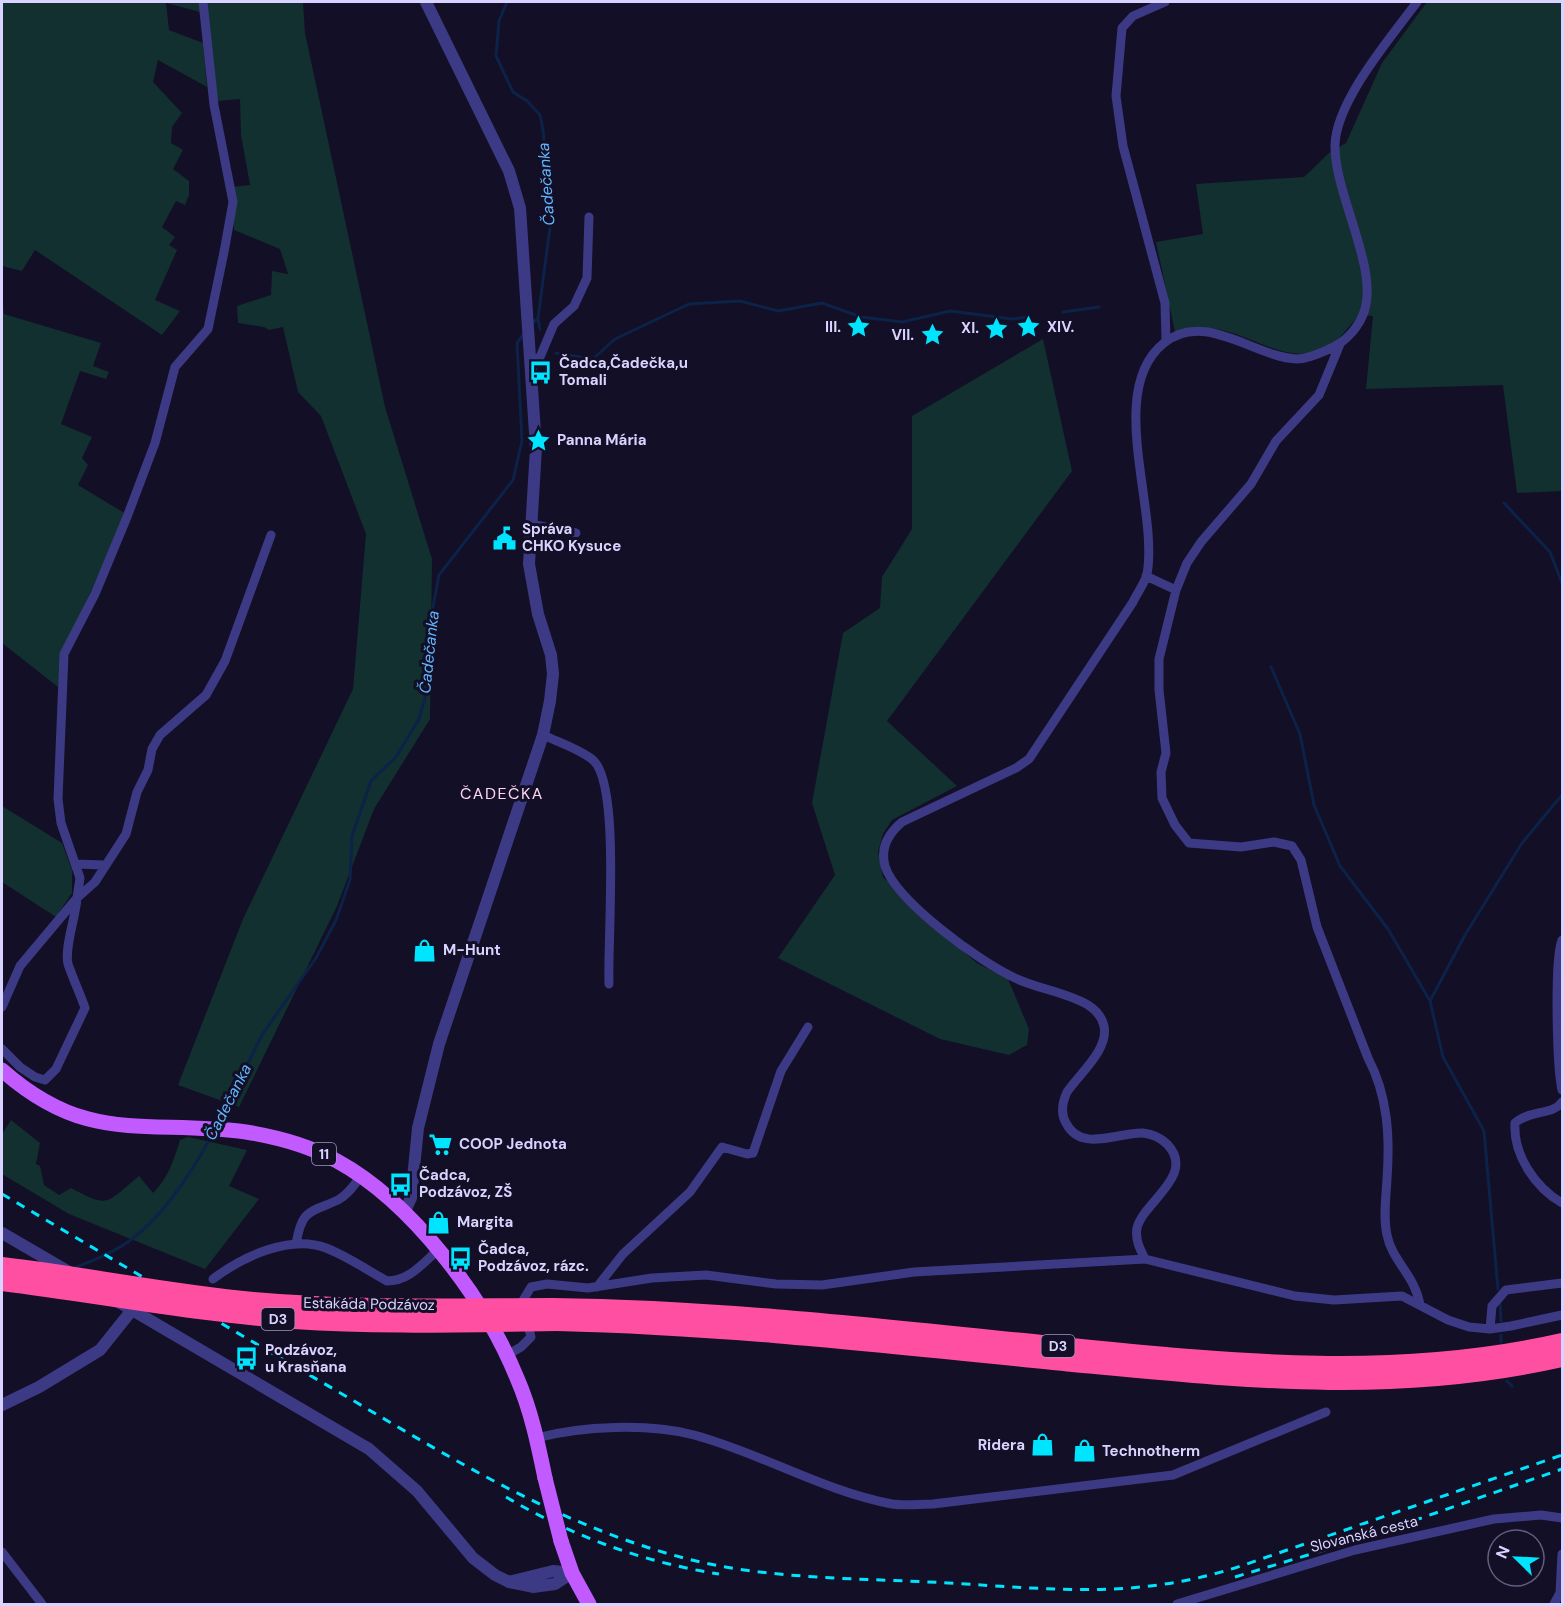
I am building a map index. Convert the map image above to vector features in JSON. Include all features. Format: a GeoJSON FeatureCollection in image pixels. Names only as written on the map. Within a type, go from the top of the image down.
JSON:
{"type":"FeatureCollection","features":[{"type":"Feature","properties":{"kind":"highway","name":"Estakáda Podzávoz"},"geometry":{"type":"LineString","coordinates":[[2,1266],[286,1304],[555,1315]]}},
{"type":"Feature","properties":{"kind":"highway","name":"Estakáda Podzávoz"},"geometry":{"type":"LineString","coordinates":[[2,1282],[186,1308],[295,1320],[363,1323],[555,1315]]}},
{"type":"Feature","properties":{"kind":"highway","name":"D3"},"geometry":{"type":"LineString","coordinates":[[555,1315],[633,1308],[762,1317],[1195,1359],[1306,1366],[1378,1366],[1440,1362],[1490,1356],[1563,1342]]}},
{"type":"Feature","properties":{"kind":"highway","name":"D3"},"geometry":{"type":"LineString","coordinates":[[555,1315],[1302,1383],[1419,1380],[1490,1372],[1563,1358]]}},
{"type":"Feature","properties":{"kind":"main road","name":"11"},"geometry":{"type":"LineString","coordinates":[[2,1070],[44,1102],[82,1119],[128,1127],[227,1130],[263,1135],[301,1145],[337,1161],[361,1176],[404,1214],[438,1250],[479,1302],[507,1355],[522,1391],[536,1438],[561,1541],[572,1573],[589,1605]]}},
{"type":"Feature","properties":{"kind":"street"},"geometry":{"type":"LineString","coordinates":[[2,1049],[35,1077],[45,1080],[56,1069],[85,1008],[68,963],[68,945],[75,921],[80,878],[61,823],[58,799],[64,654],[95,594],[127,518],[155,443],[175,367],[208,329],[232,202],[214,105],[203,2]]}},
{"type":"Feature","properties":{"kind":"street"},"geometry":{"type":"LineString","coordinates":[[404,1214],[411,1198],[418,1128],[439,1044],[543,735],[553,674],[531,582],[529,549],[535,489],[536,448],[520,208],[516,190],[472,93],[426,2]]}},
{"type":"Feature","properties":{"kind":"street"},"geometry":{"type":"LineString","coordinates":[[1165,2],[1133,16],[1122,28],[1116,96],[1123,146],[1165,303],[1166,341]]}},
{"type":"Feature","properties":{"kind":"street"},"geometry":{"type":"LineString","coordinates":[[1417,2],[1347,102],[1335,144],[1338,182],[1362,256],[1369,293],[1362,316],[1340,344],[1318,395],[1276,441],[1251,484],[1201,542],[1187,563],[1176,590],[1171,619],[1159,659],[1159,690],[1166,753],[1161,772],[1161,798],[1175,825],[1189,843],[1241,847],[1274,842],[1292,846],[1301,860],[1317,927],[1368,1058],[1378,1077],[1384,1098],[1389,1139],[1385,1226],[1392,1251],[1407,1270],[1420,1305]]}},
{"type":"Feature","properties":{"kind":"street"},"geometry":{"type":"LineString","coordinates":[[531,362],[540,357],[555,324],[574,306],[586,278],[589,217]]}},
{"type":"Feature","properties":{"kind":"street"},"geometry":{"type":"LineString","coordinates":[[1145,1259],[1137,1242],[1137,1229],[1143,1216],[1172,1178],[1174,1160],[1170,1147],[1160,1138],[1145,1133],[1087,1139],[1069,1128],[1062,1115],[1067,1092],[1101,1047],[1104,1029],[1102,1020],[1097,1012],[1080,1001],[1016,979],[965,948],[937,926],[888,874],[884,859],[888,838],[902,822],[1016,768],[1033,754],[1133,602],[1146,576],[1149,548],[1137,434],[1139,392],[1146,361],[1166,341],[1196,330],[1224,335],[1271,355],[1299,359],[1340,344]]}},
{"type":"Feature","properties":{"kind":"street"},"geometry":{"type":"LineString","coordinates":[[530,524],[576,532]]}},
{"type":"Feature","properties":{"kind":"street"},"geometry":{"type":"LineString","coordinates":[[2,1007],[20,966],[78,898],[95,882],[126,834],[137,792],[148,770],[156,742],[171,724],[206,695],[225,661],[272,535]]}},
{"type":"Feature","properties":{"kind":"street"},"geometry":{"type":"LineString","coordinates":[[1146,576],[1176,590]]}},
{"type":"Feature","properties":{"kind":"street"},"geometry":{"type":"LineString","coordinates":[[543,735],[593,760],[603,776],[612,866],[607,947],[609,984]]}},
{"type":"Feature","properties":{"kind":"street"},"geometry":{"type":"LineString","coordinates":[[76,864],[104,865]]}},
{"type":"Feature","properties":{"kind":"street"},"geometry":{"type":"LineString","coordinates":[[1563,940],[1557,973],[1558,1071],[1563,1090]]}},
{"type":"Feature","properties":{"kind":"street"},"geometry":{"type":"LineString","coordinates":[[597,1287],[623,1254],[690,1192],[722,1147],[747,1154],[753,1153],[780,1071],[808,1027]]}},
{"type":"Feature","properties":{"kind":"street"},"geometry":{"type":"LineString","coordinates":[[1563,1102],[1554,1110],[1527,1114],[1521,1118],[1515,1123],[1514,1136],[1529,1172],[1541,1187],[1563,1203]]}},
{"type":"Feature","properties":{"kind":"street"},"geometry":{"type":"LineString","coordinates":[[296,1244],[307,1214],[316,1207],[339,1200],[361,1176]]}},
{"type":"Feature","properties":{"kind":"street"},"geometry":{"type":"LineString","coordinates":[[2,1233],[369,1449],[417,1491],[473,1558],[485,1568],[509,1582],[532,1587],[555,1584],[572,1573]]}},
{"type":"Feature","properties":{"kind":"street"},"geometry":{"type":"LineString","coordinates":[[213,1279],[257,1253],[296,1244],[325,1247],[387,1281],[406,1278],[438,1250]]}},
{"type":"Feature","properties":{"kind":"street"},"geometry":{"type":"LineString","coordinates":[[507,1355],[521,1347],[531,1337],[522,1302],[531,1287],[547,1284],[597,1287],[652,1278],[706,1275],[776,1284],[822,1285],[936,1271],[1145,1259],[1295,1296],[1334,1300],[1402,1296],[1448,1320],[1469,1327],[1490,1329],[1563,1315]]}},
{"type":"Feature","properties":{"kind":"street"},"geometry":{"type":"LineString","coordinates":[[1490,1329],[1492,1306],[1506,1290],[1563,1283]]}},
{"type":"Feature","properties":{"kind":"street"},"geometry":{"type":"LineString","coordinates":[[2,1405],[39,1387],[100,1350],[132,1310]]}},
{"type":"Feature","properties":{"kind":"street"},"geometry":{"type":"LineString","coordinates":[[536,1438],[562,1432],[635,1428],[693,1435],[855,1493],[893,1504],[933,1504],[1173,1474],[1326,1412]]}},
{"type":"Feature","properties":{"kind":"street","name":"Slovanská cesta"},"geometry":{"type":"LineString","coordinates":[[1177,1605],[1355,1550],[1494,1519],[1541,1515],[1563,1518]]}},
{"type":"Feature","properties":{"kind":"street"},"geometry":{"type":"LineString","coordinates":[[2,1552],[42,1605]]}},
{"type":"Feature","properties":{"kind":"street"},"geometry":{"type":"LineString","coordinates":[[1554,1605],[1560,1593],[1563,1554]]}},
{"type":"Feature","properties":{"kind":"green space"},"geometry":{"type":"Polygon","coordinates":[[[2,2],[199,2],[200,12],[166,3],[169,30],[203,43],[207,87],[158,60],[153,82],[182,113],[172,127],[171,143],[183,150],[173,169],[189,181],[189,195],[185,205],[176,201],[162,227],[175,237],[169,245],[177,250],[155,300],[180,311],[162,335],[35,250],[22,271],[2,266],[2,2]]]}},
{"type":"Feature","properties":{"kind":"green space"},"geometry":{"type":"Polygon","coordinates":[[[206,2],[303,2],[305,33],[385,407],[432,559],[430,719],[374,809],[337,906],[239,1107],[178,1085],[243,919],[353,689],[366,534],[321,416],[298,392],[283,327],[269,330],[264,327],[238,323],[237,306],[271,295],[272,271],[288,274],[280,249],[234,230],[232,187],[250,185],[241,135],[240,99],[218,101],[212,79],[206,2]]]}},
{"type":"Feature","properties":{"kind":"green space"},"geometry":{"type":"Polygon","coordinates":[[[1427,2],[1562,2],[1562,491],[1517,493],[1503,385],[1366,389],[1373,316],[1359,315],[1338,339],[1324,349],[1310,353],[1295,354],[1281,351],[1212,328],[1194,328],[1175,332],[1156,242],[1203,234],[1196,184],[1304,177],[1329,153],[1346,143],[1382,63],[1427,2]]]}},
{"type":"Feature","properties":{"kind":"green space"},"geometry":{"type":"Polygon","coordinates":[[[2,296],[4,314],[101,343],[93,366],[109,372],[106,379],[80,371],[61,424],[92,437],[82,458],[88,465],[78,485],[126,514],[62,655],[58,687],[2,643],[2,296]]]}},
{"type":"Feature","properties":{"kind":"green space"},"geometry":{"type":"Polygon","coordinates":[[[1043,339],[1072,471],[887,721],[957,786],[892,820],[883,834],[878,852],[883,877],[935,928],[977,963],[1008,979],[1029,1029],[1027,1045],[1009,1055],[940,1039],[778,958],[835,875],[812,803],[843,633],[880,608],[882,577],[912,529],[912,416],[1043,339]]]}},
{"type":"Feature","properties":{"kind":"green space"},"geometry":{"type":"Polygon","coordinates":[[[2,806],[62,843],[72,870],[72,893],[56,917],[2,882],[2,806]]]}},
{"type":"Feature","properties":{"kind":"green space"},"geometry":{"type":"Polygon","coordinates":[[[11,1120],[40,1143],[36,1164],[40,1166],[44,1185],[59,1195],[71,1188],[93,1199],[107,1200],[139,1176],[153,1193],[167,1175],[180,1140],[188,1137],[247,1150],[229,1186],[259,1199],[205,1269],[69,1214],[2,1174],[2,1134],[11,1120]]]}},
{"type":"Feature","properties":{"kind":"waterway","name":"Čadečanka"},"geometry":{"type":"LineString","coordinates":[[507,2],[499,21],[496,56],[513,92],[527,101],[540,115],[551,220],[538,318],[531,325]]}},
{"type":"Feature","properties":{"kind":"waterway"},"geometry":{"type":"LineString","coordinates":[[556,353],[593,359],[615,339],[689,304],[740,301],[778,311],[822,303],[861,317],[902,322],[950,311],[1012,319],[1028,317]]}},
{"type":"Feature","properties":{"kind":"waterway"},"geometry":{"type":"LineString","coordinates":[[1063,312],[1099,307]]}},
{"type":"Feature","properties":{"kind":"waterway"},"geometry":{"type":"LineString","coordinates":[[538,319],[540,329]]}},
{"type":"Feature","properties":{"kind":"waterway","name":"Čadečanka"},"geometry":{"type":"LineString","coordinates":[[218,1124],[262,1035],[316,958],[336,920],[350,880],[352,836],[371,781],[396,757],[419,719],[426,694],[430,623],[439,575],[513,480],[522,441],[517,343],[523,335]]}},
{"type":"Feature","properties":{"kind":"waterway"},"geometry":{"type":"LineString","coordinates":[[1504,503],[1550,552],[1562,583]]}},
{"type":"Feature","properties":{"kind":"waterway"},"geometry":{"type":"LineString","coordinates":[[1271,667],[1300,734],[1314,805],[1340,866],[1388,929],[1430,1001],[1443,1057],[1484,1131],[1498,1289]]}},
{"type":"Feature","properties":{"kind":"waterway"},"geometry":{"type":"LineString","coordinates":[[1430,1001],[1465,935],[1522,843],[1562,795]]}},
{"type":"Feature","properties":{"kind":"waterway","name":"Čadečanka"},"geometry":{"type":"LineString","coordinates":[[74,1268],[119,1248],[144,1229],[177,1191],[212,1135]]}},
{"type":"Feature","properties":{"kind":"waterway"},"geometry":{"type":"LineString","coordinates":[[1500,1302],[1501,1321]]}},
{"type":"Feature","properties":{"kind":"waterway"},"geometry":{"type":"LineString","coordinates":[[1501,1335],[1501,1342]]}},
{"type":"Feature","properties":{"kind":"waterway"},"geometry":{"type":"LineString","coordinates":[[1507,1381],[1512,1386]]}},
{"type":"Feature","properties":{"kind":"railway"},"geometry":{"type":"LineString","coordinates":[[2,1194],[421,1441],[507,1488],[595,1529],[641,1545],[719,1566],[784,1575],[1060,1589],[1131,1588],[1166,1584],[1203,1577],[1241,1566],[1562,1455]]}},
{"type":"Feature","properties":{"kind":"railway"},"geometry":{"type":"LineString","coordinates":[[1235,1577],[1361,1539],[1562,1469]]}},
{"type":"Feature","properties":{"kind":"railway"},"geometry":{"type":"LineString","coordinates":[[506,1497],[556,1524],[608,1546],[690,1569],[719,1574]]}},
{"type":"Feature","properties":{"kind":"place","name":"III."},"geometry":{"type":"Point","coordinates":[859,327]}},
{"type":"Feature","properties":{"kind":"place","name":"XIV."},"geometry":{"type":"Point","coordinates":[1029,327]}},
{"type":"Feature","properties":{"kind":"place","name":"XI."},"geometry":{"type":"Point","coordinates":[997,328]}},
{"type":"Feature","properties":{"kind":"place","name":"VII."},"geometry":{"type":"Point","coordinates":[932,335]}},
{"type":"Feature","properties":{"kind":"place","name":"Čadca,Čadečka,u Tomali"},"geometry":{"type":"Point","coordinates":[541,372]}},
{"type":"Feature","properties":{"kind":"place","name":"Panna Mária"},"geometry":{"type":"Point","coordinates":[539,440]}},
{"type":"Feature","properties":{"kind":"place","name":"Správa CHKO Kysuce"},"geometry":{"type":"Point","coordinates":[504,538]}},
{"type":"Feature","properties":{"kind":"place","name":"M-Hunt"},"geometry":{"type":"Point","coordinates":[425,950]}},
{"type":"Feature","properties":{"kind":"place","name":"COOP Jednota"},"geometry":{"type":"Point","coordinates":[441,1144]}},
{"type":"Feature","properties":{"kind":"place","name":"Čadca, Podzávoz, ZŠ"},"geometry":{"type":"Point","coordinates":[401,1184]}},
{"type":"Feature","properties":{"kind":"place","name":"Margita"},"geometry":{"type":"Point","coordinates":[439,1222]}},
{"type":"Feature","properties":{"kind":"place","name":"Čadca, Podzávoz, rázc."},"geometry":{"type":"Point","coordinates":[460,1258]}},
{"type":"Feature","properties":{"kind":"place","name":"Podzávoz, u Krasňana"},"geometry":{"type":"Point","coordinates":[247,1359]}},
{"type":"Feature","properties":{"kind":"place","name":"Ridera"},"geometry":{"type":"Point","coordinates":[1043,1445]}},
{"type":"Feature","properties":{"kind":"place","name":"Technotherm"},"geometry":{"type":"Point","coordinates":[1084,1451]}},
{"type":"Feature","properties":{"kind":"district","name":"ČADEČKA"},"geometry":{"type":"Point","coordinates":[502,793]}}]}
